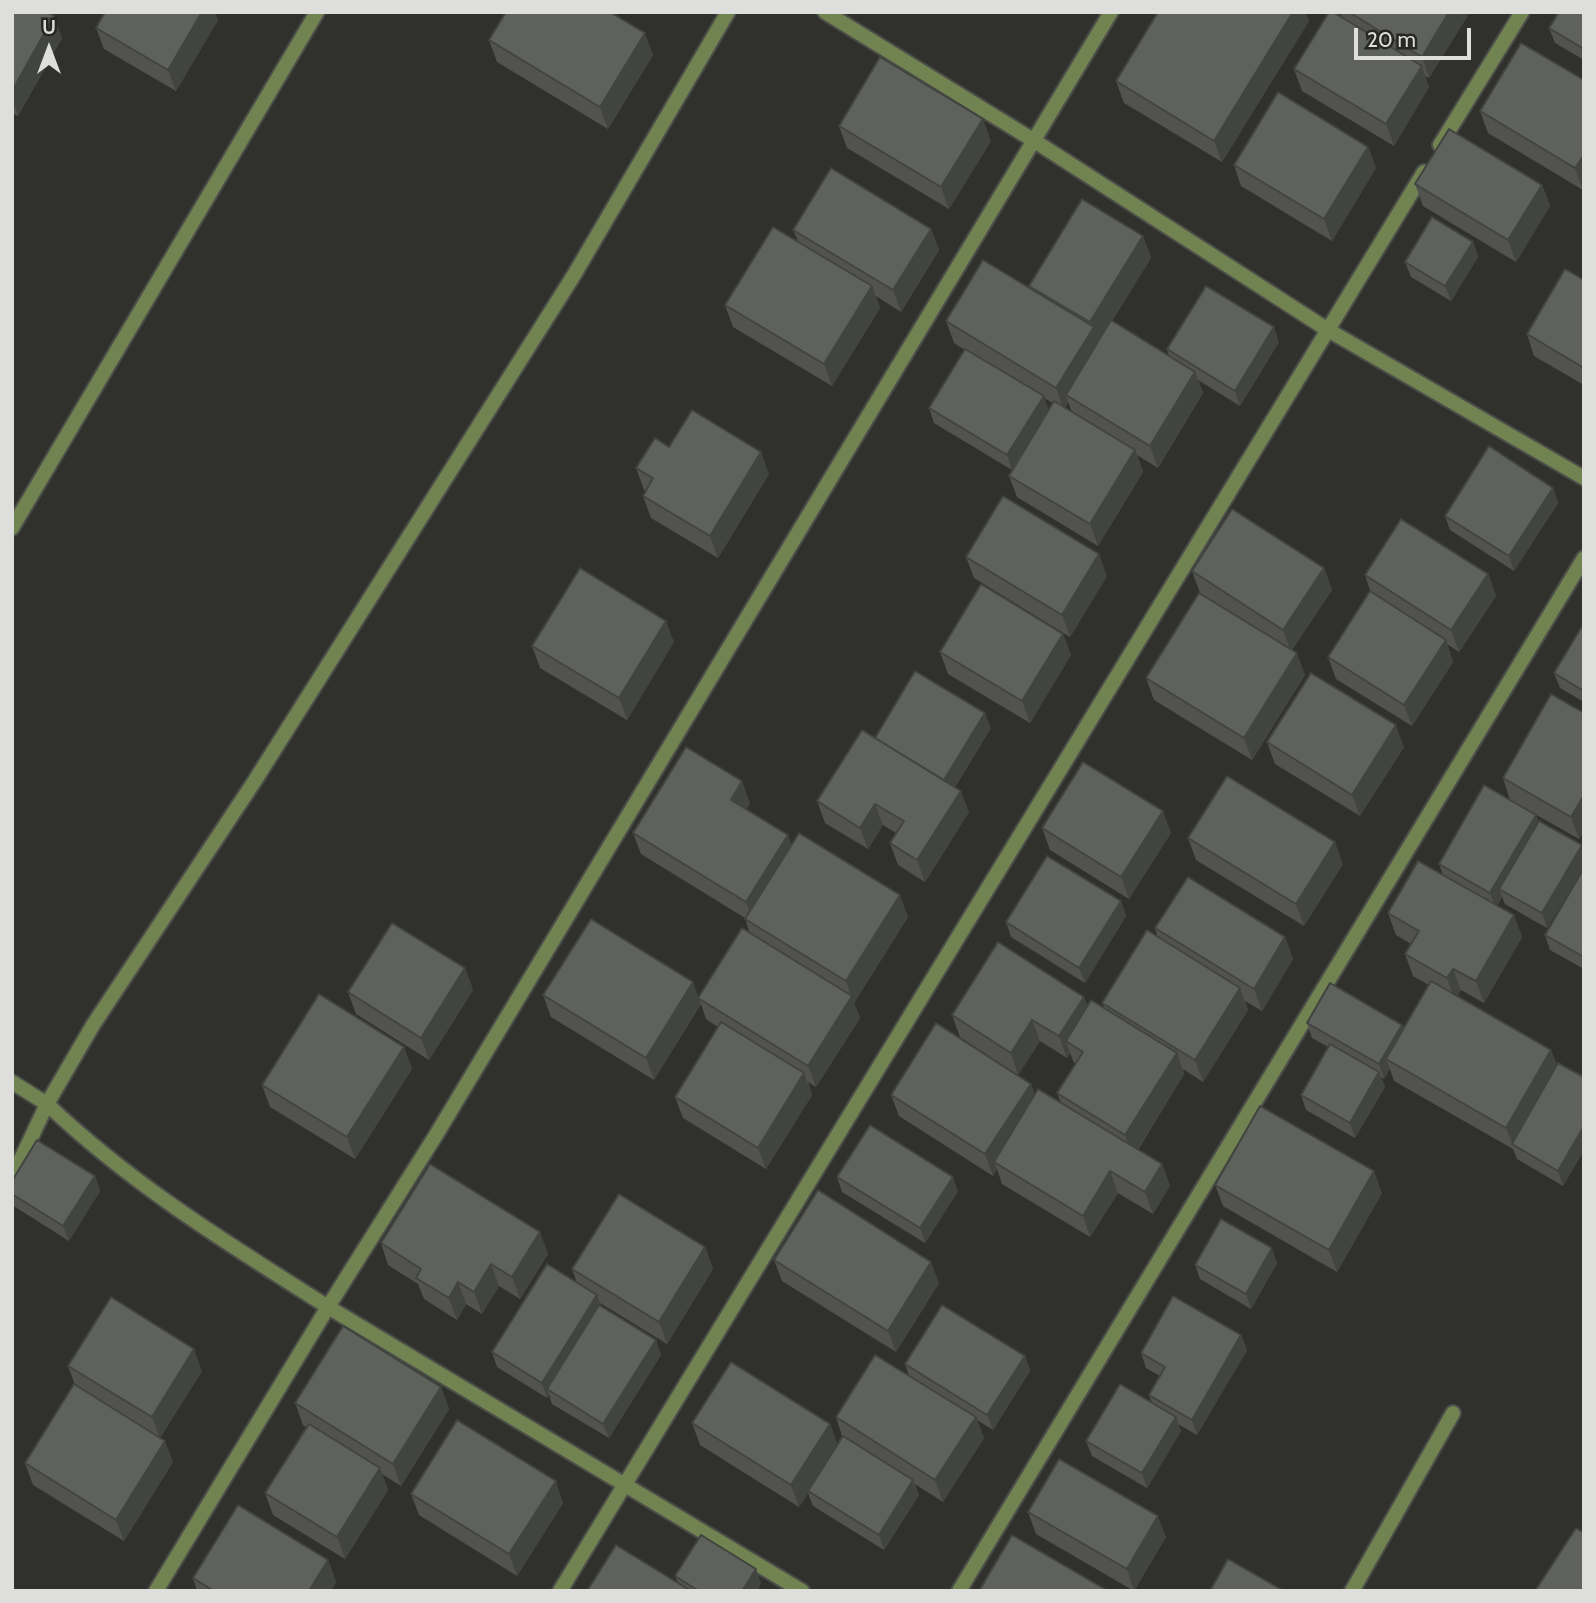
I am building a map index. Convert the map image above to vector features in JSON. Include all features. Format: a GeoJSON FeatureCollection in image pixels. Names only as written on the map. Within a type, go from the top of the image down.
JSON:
{"type":"FeatureCollection","features":[{"type":"Feature","properties":{"kind":"street"},"geometry":{"type":"LineString","coordinates":[[12,528],[317,12]]}},
{"type":"Feature","properties":{"kind":"street"},"geometry":{"type":"LineString","coordinates":[[12,1178],[47,1104],[113,993],[254,782],[575,275],[728,12]]}},
{"type":"Feature","properties":{"kind":"street"},"geometry":{"type":"LineString","coordinates":[[825,12],[1033,140],[1328,330],[1584,478]]}},
{"type":"Feature","properties":{"kind":"street"},"geometry":{"type":"LineString","coordinates":[[156,1591],[327,1307],[436,1135],[1111,12]]}},
{"type":"Feature","properties":{"kind":"street"},"geometry":{"type":"LineString","coordinates":[[560,1591],[1522,12]]}},
{"type":"Feature","properties":{"kind":"street"},"geometry":{"type":"LineString","coordinates":[[959,1591],[1584,558]]}},
{"type":"Feature","properties":{"kind":"street"},"geometry":{"type":"LineString","coordinates":[[12,1082],[47,1104],[83,1138],[178,1212],[327,1307],[802,1591]]}},
{"type":"Feature","properties":{"kind":"street"},"geometry":{"type":"LineString","coordinates":[[1352,1591],[1453,1413]]}},
{"type":"Feature","properties":{"kind":"building"},"geometry":{"type":"Polygon","coordinates":[[[12,12],[47,12],[54,16],[12,91],[12,12]]]}},
{"type":"Feature","properties":{"kind":"building"},"geometry":{"type":"Polygon","coordinates":[[[105,12],[202,12],[168,70],[96,28],[105,12]]]}},
{"type":"Feature","properties":{"kind":"building"},"geometry":{"type":"Polygon","coordinates":[[[506,12],[610,12],[645,33],[600,107],[489,40],[506,12]]]}},
{"type":"Feature","properties":{"kind":"building"},"geometry":{"type":"Polygon","coordinates":[[[1158,12],[1293,12],[1214,141],[1116,81],[1158,12]]]}},
{"type":"Feature","properties":{"kind":"building"},"geometry":{"type":"Polygon","coordinates":[[[1329,12],[1422,66],[1386,124],[1294,69],[1329,12]]]}},
{"type":"Feature","properties":{"kind":"building"},"geometry":{"type":"Polygon","coordinates":[[[1349,12],[1449,12],[1422,57],[1349,12]]]}},
{"type":"Feature","properties":{"kind":"building"},"geometry":{"type":"Polygon","coordinates":[[[1559,12],[1584,12],[1584,49],[1549,28],[1559,12]]]}},
{"type":"Feature","properties":{"kind":"building"},"geometry":{"type":"Polygon","coordinates":[[[1521,43],[1584,80],[1584,155],[1575,168],[1480,111],[1521,43]]]}},
{"type":"Feature","properties":{"kind":"building"},"geometry":{"type":"Polygon","coordinates":[[[880,57],[983,119],[941,187],[839,126],[880,57]]]}},
{"type":"Feature","properties":{"kind":"building"},"geometry":{"type":"Polygon","coordinates":[[[1278,92],[1368,147],[1324,219],[1234,165],[1278,92]]]}},
{"type":"Feature","properties":{"kind":"building"},"geometry":{"type":"Polygon","coordinates":[[[1449,129],[1542,185],[1508,240],[1415,184],[1449,129]]]}},
{"type":"Feature","properties":{"kind":"building"},"geometry":{"type":"Polygon","coordinates":[[[831,168],[931,229],[893,290],[793,230],[831,168]]]}},
{"type":"Feature","properties":{"kind":"building"},"geometry":{"type":"Polygon","coordinates":[[[1082,199],[1143,236],[1090,322],[1029,286],[1082,199]]]}},
{"type":"Feature","properties":{"kind":"building"},"geometry":{"type":"Polygon","coordinates":[[[1432,217],[1473,242],[1445,286],[1405,262],[1432,217]]]}},
{"type":"Feature","properties":{"kind":"building"},"geometry":{"type":"Polygon","coordinates":[[[773,227],[872,286],[824,364],[725,305],[773,227]]]}},
{"type":"Feature","properties":{"kind":"building"},"geometry":{"type":"Polygon","coordinates":[[[983,260],[1094,327],[1056,388],[946,321],[983,260]]]}},
{"type":"Feature","properties":{"kind":"building"},"geometry":{"type":"Polygon","coordinates":[[[1565,269],[1584,280],[1584,368],[1527,334],[1565,269]]]}},
{"type":"Feature","properties":{"kind":"building"},"geometry":{"type":"Polygon","coordinates":[[[1206,286],[1274,327],[1235,391],[1167,349],[1206,286]]]}},
{"type":"Feature","properties":{"kind":"building"},"geometry":{"type":"Polygon","coordinates":[[[1111,320],[1195,372],[1150,446],[1066,395],[1111,320]]]}},
{"type":"Feature","properties":{"kind":"building"},"geometry":{"type":"Polygon","coordinates":[[[965,349],[1044,396],[1007,455],[929,408],[965,349]]]}},
{"type":"Feature","properties":{"kind":"building"},"geometry":{"type":"Polygon","coordinates":[[[1054,401],[1135,450],[1090,524],[1009,476],[1054,401]]]}},
{"type":"Feature","properties":{"kind":"building"},"geometry":{"type":"Polygon","coordinates":[[[692,410],[761,452],[710,536],[643,496],[653,478],[636,468],[655,438],[669,447],[692,410]]]}},
{"type":"Feature","properties":{"kind":"building"},"geometry":{"type":"Polygon","coordinates":[[[1489,446],[1553,488],[1509,556],[1445,516],[1489,446]]]}},
{"type":"Feature","properties":{"kind":"building"},"geometry":{"type":"Polygon","coordinates":[[[1003,496],[1099,554],[1062,615],[966,557],[1003,496]]]}},
{"type":"Feature","properties":{"kind":"building"},"geometry":{"type":"Polygon","coordinates":[[[1232,509],[1324,568],[1283,630],[1192,571],[1232,509]]]}},
{"type":"Feature","properties":{"kind":"building"},"geometry":{"type":"Polygon","coordinates":[[[1401,519],[1488,574],[1451,630],[1365,575],[1401,519]]]}},
{"type":"Feature","properties":{"kind":"building"},"geometry":{"type":"Polygon","coordinates":[[[580,568],[666,621],[619,698],[532,646],[580,568]]]}},
{"type":"Feature","properties":{"kind":"building"},"geometry":{"type":"Polygon","coordinates":[[[981,584],[1063,634],[1022,701],[940,652],[981,584]]]}},
{"type":"Feature","properties":{"kind":"building"},"geometry":{"type":"Polygon","coordinates":[[[1370,591],[1446,640],[1404,705],[1328,657],[1370,591]]]}},
{"type":"Feature","properties":{"kind":"building"},"geometry":{"type":"Polygon","coordinates":[[[1199,593],[1297,653],[1244,738],[1146,678],[1199,593]]]}},
{"type":"Feature","properties":{"kind":"building"},"geometry":{"type":"Polygon","coordinates":[[[1584,623],[1584,691],[1554,673],[1584,623]]]}},
{"type":"Feature","properties":{"kind":"building"},"geometry":{"type":"Polygon","coordinates":[[[915,671],[985,713],[944,780],[875,738],[915,671]]]}},
{"type":"Feature","properties":{"kind":"building"},"geometry":{"type":"Polygon","coordinates":[[[1311,673],[1396,725],[1352,795],[1267,742],[1311,673]]]}},
{"type":"Feature","properties":{"kind":"building"},"geometry":{"type":"Polygon","coordinates":[[[1551,694],[1584,713],[1584,795],[1571,817],[1503,778],[1551,694]]]}},
{"type":"Feature","properties":{"kind":"building"},"geometry":{"type":"Polygon","coordinates":[[[862,730],[961,791],[917,860],[890,843],[904,821],[875,804],[860,828],[817,801],[862,730]]]}},
{"type":"Feature","properties":{"kind":"building"},"geometry":{"type":"Polygon","coordinates":[[[686,747],[742,781],[731,800],[788,835],[746,902],[633,833],[686,747]]]}},
{"type":"Feature","properties":{"kind":"building"},"geometry":{"type":"Polygon","coordinates":[[[1083,762],[1163,811],[1121,877],[1042,828],[1083,762]]]}},
{"type":"Feature","properties":{"kind":"building"},"geometry":{"type":"Polygon","coordinates":[[[1227,776],[1335,842],[1296,904],[1188,838],[1227,776]]]}},
{"type":"Feature","properties":{"kind":"building"},"geometry":{"type":"Polygon","coordinates":[[[1484,785],[1536,815],[1490,893],[1439,864],[1484,785]]]}},
{"type":"Feature","properties":{"kind":"building"},"geometry":{"type":"Polygon","coordinates":[[[1539,821],[1582,845],[1542,913],[1499,889],[1539,821]]]}},
{"type":"Feature","properties":{"kind":"building"},"geometry":{"type":"Polygon","coordinates":[[[799,833],[900,895],[846,981],[745,919],[799,833]]]}},
{"type":"Feature","properties":{"kind":"building"},"geometry":{"type":"Polygon","coordinates":[[[1047,856],[1121,901],[1079,968],[1006,922],[1047,856]]]}},
{"type":"Feature","properties":{"kind":"building"},"geometry":{"type":"Polygon","coordinates":[[[1418,861],[1514,915],[1476,981],[1453,969],[1447,978],[1405,954],[1419,931],[1388,913],[1418,861]]]}},
{"type":"Feature","properties":{"kind":"building"},"geometry":{"type":"Polygon","coordinates":[[[1584,868],[1584,957],[1545,935],[1584,868]]]}},
{"type":"Feature","properties":{"kind":"building"},"geometry":{"type":"Polygon","coordinates":[[[1188,877],[1285,937],[1254,989],[1155,928],[1188,877]]]}},
{"type":"Feature","properties":{"kind":"building"},"geometry":{"type":"Polygon","coordinates":[[[591,919],[693,982],[646,1058],[543,995],[591,919]]]}},
{"type":"Feature","properties":{"kind":"building"},"geometry":{"type":"Polygon","coordinates":[[[392,923],[465,968],[421,1038],[348,992],[392,923]]]}},
{"type":"Feature","properties":{"kind":"building"},"geometry":{"type":"Polygon","coordinates":[[[742,928],[852,996],[808,1066],[698,998],[742,928]]]}},
{"type":"Feature","properties":{"kind":"building"},"geometry":{"type":"Polygon","coordinates":[[[1147,930],[1240,988],[1195,1060],[1102,1003],[1147,930]]]}},
{"type":"Feature","properties":{"kind":"building"},"geometry":{"type":"Polygon","coordinates":[[[998,942],[1084,997],[1059,1036],[1032,1020],[1011,1053],[952,1015],[998,942]]]}},
{"type":"Feature","properties":{"kind":"building"},"geometry":{"type":"Polygon","coordinates":[[[1431,981],[1551,1050],[1506,1128],[1386,1059],[1431,981]]]}},
{"type":"Feature","properties":{"kind":"building"},"geometry":{"type":"Polygon","coordinates":[[[1330,983],[1402,1025],[1379,1064],[1307,1023],[1330,983]]]}},
{"type":"Feature","properties":{"kind":"building"},"geometry":{"type":"Polygon","coordinates":[[[319,994],[404,1047],[347,1137],[262,1085],[319,994]]]}},
{"type":"Feature","properties":{"kind":"building"},"geometry":{"type":"Polygon","coordinates":[[[1091,1000],[1177,1053],[1125,1135],[1057,1093],[1083,1052],[1066,1041],[1091,1000]]]}},
{"type":"Feature","properties":{"kind":"building"},"geometry":{"type":"Polygon","coordinates":[[[721,1022],[804,1073],[758,1148],[675,1097],[721,1022]]]}},
{"type":"Feature","properties":{"kind":"building"},"geometry":{"type":"Polygon","coordinates":[[[936,1023],[1031,1084],[985,1154],[891,1095],[936,1023]]]}},
{"type":"Feature","properties":{"kind":"building"},"geometry":{"type":"Polygon","coordinates":[[[1330,1044],[1379,1072],[1350,1123],[1301,1095],[1330,1044]]]}},
{"type":"Feature","properties":{"kind":"building"},"geometry":{"type":"Polygon","coordinates":[[[1558,1063],[1584,1077],[1584,1126],[1558,1171],[1512,1144],[1558,1063]]]}},
{"type":"Feature","properties":{"kind":"building"},"geometry":{"type":"Polygon","coordinates":[[[1038,1089],[1162,1164],[1145,1192],[1110,1171],[1083,1216],[994,1162],[1038,1089]]]}},
{"type":"Feature","properties":{"kind":"building"},"geometry":{"type":"Polygon","coordinates":[[[1260,1106],[1374,1171],[1329,1250],[1215,1185],[1260,1106]]]}},
{"type":"Feature","properties":{"kind":"building"},"geometry":{"type":"Polygon","coordinates":[[[870,1125],[953,1177],[920,1228],[837,1177],[870,1125]]]}},
{"type":"Feature","properties":{"kind":"building"},"geometry":{"type":"Polygon","coordinates":[[[37,1140],[95,1176],[63,1226],[12,1194],[12,1181],[37,1140]]]}},
{"type":"Feature","properties":{"kind":"building"},"geometry":{"type":"Polygon","coordinates":[[[430,1164],[540,1232],[512,1277],[491,1264],[474,1292],[458,1282],[449,1298],[416,1278],[421,1269],[381,1243],[430,1164]]]}},
{"type":"Feature","properties":{"kind":"building"},"geometry":{"type":"Polygon","coordinates":[[[818,1190],[931,1262],[888,1331],[774,1260],[818,1190]]]}},
{"type":"Feature","properties":{"kind":"building"},"geometry":{"type":"Polygon","coordinates":[[[619,1194],[705,1247],[659,1322],[572,1269],[619,1194]]]}},
{"type":"Feature","properties":{"kind":"building"},"geometry":{"type":"Polygon","coordinates":[[[1221,1219],[1272,1248],[1246,1294],[1195,1265],[1221,1219]]]}},
{"type":"Feature","properties":{"kind":"building"},"geometry":{"type":"Polygon","coordinates":[[[547,1264],[597,1295],[542,1383],[492,1352],[547,1264]]]}},
{"type":"Feature","properties":{"kind":"building"},"geometry":{"type":"Polygon","coordinates":[[[1173,1296],[1241,1335],[1192,1420],[1149,1395],[1165,1367],[1141,1353],[1173,1296]]]}},
{"type":"Feature","properties":{"kind":"building"},"geometry":{"type":"Polygon","coordinates":[[[111,1297],[194,1349],[152,1417],[68,1366],[111,1297]]]}},
{"type":"Feature","properties":{"kind":"building"},"geometry":{"type":"Polygon","coordinates":[[[599,1305],[656,1340],[603,1424],[547,1389],[599,1305]]]}},
{"type":"Feature","properties":{"kind":"building"},"geometry":{"type":"Polygon","coordinates":[[[942,1305],[1025,1356],[987,1415],[905,1364],[942,1305]]]}},
{"type":"Feature","properties":{"kind":"building"},"geometry":{"type":"Polygon","coordinates":[[[343,1326],[441,1387],[393,1464],[295,1403],[343,1326]]]}},
{"type":"Feature","properties":{"kind":"building"},"geometry":{"type":"Polygon","coordinates":[[[875,1355],[976,1417],[935,1480],[836,1417],[875,1355]]]}},
{"type":"Feature","properties":{"kind":"building"},"geometry":{"type":"Polygon","coordinates":[[[731,1362],[830,1424],[791,1485],[692,1423],[731,1362]]]}},
{"type":"Feature","properties":{"kind":"building"},"geometry":{"type":"Polygon","coordinates":[[[74,1384],[165,1441],[116,1520],[25,1463],[74,1384]]]}},
{"type":"Feature","properties":{"kind":"building"},"geometry":{"type":"Polygon","coordinates":[[[1120,1384],[1176,1417],[1142,1473],[1086,1441],[1120,1384]]]}},
{"type":"Feature","properties":{"kind":"building"},"geometry":{"type":"Polygon","coordinates":[[[457,1420],[556,1481],[509,1554],[411,1494],[457,1420]]]}},
{"type":"Feature","properties":{"kind":"building"},"geometry":{"type":"Polygon","coordinates":[[[309,1424],[380,1468],[337,1537],[265,1493],[309,1424]]]}},
{"type":"Feature","properties":{"kind":"building"},"geometry":{"type":"Polygon","coordinates":[[[843,1436],[913,1480],[879,1535],[808,1491],[843,1436]]]}},
{"type":"Feature","properties":{"kind":"building"},"geometry":{"type":"Polygon","coordinates":[[[1059,1459],[1158,1516],[1127,1569],[1028,1512],[1059,1459]]]}},
{"type":"Feature","properties":{"kind":"building"},"geometry":{"type":"Polygon","coordinates":[[[238,1505],[328,1560],[309,1591],[214,1591],[193,1578],[238,1505]]]}},
{"type":"Feature","properties":{"kind":"building"},"geometry":{"type":"Polygon","coordinates":[[[1576,1528],[1584,1533],[1584,1586],[1581,1591],[1535,1591],[1576,1528]]]}},
{"type":"Feature","properties":{"kind":"building"},"geometry":{"type":"Polygon","coordinates":[[[701,1535],[756,1569],[742,1591],[699,1591],[675,1576],[701,1535]]]}},
{"type":"Feature","properties":{"kind":"building"},"geometry":{"type":"Polygon","coordinates":[[[1012,1535],[1108,1591],[979,1591],[1012,1535]]]}},
{"type":"Feature","properties":{"kind":"building"},"geometry":{"type":"Polygon","coordinates":[[[616,1545],[691,1591],[587,1591],[616,1545]]]}},
{"type":"Feature","properties":{"kind":"building"},"geometry":{"type":"Polygon","coordinates":[[[1228,1559],[1284,1591],[1210,1591],[1228,1559]]]}}]}
